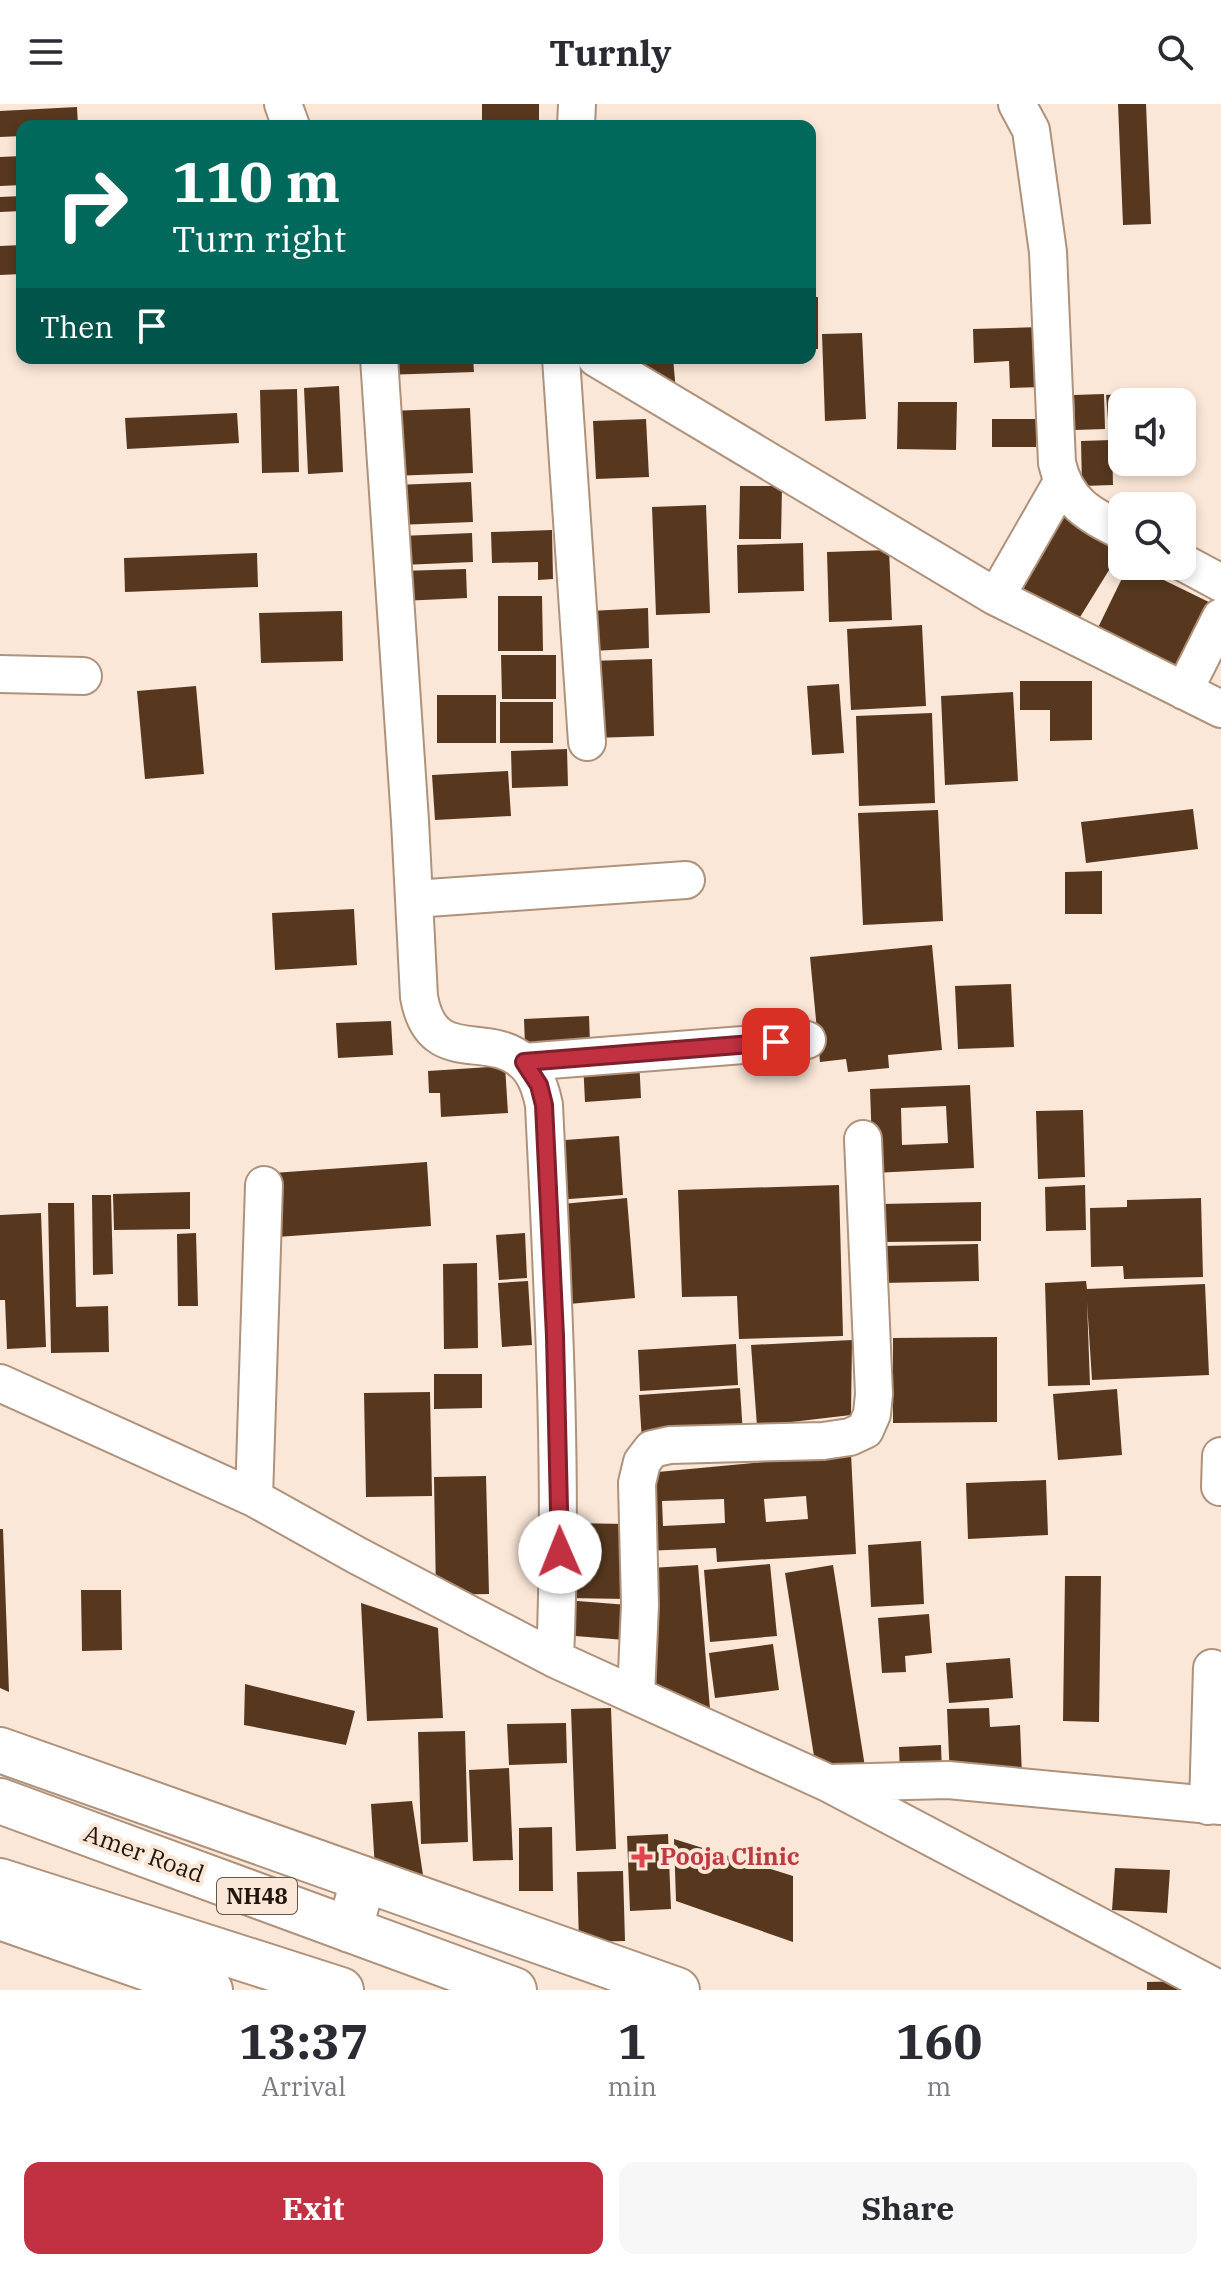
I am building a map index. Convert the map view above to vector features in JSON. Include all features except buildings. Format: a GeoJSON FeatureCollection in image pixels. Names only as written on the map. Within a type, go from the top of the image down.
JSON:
{"type":"FeatureCollection","features":[{"type":"Feature","properties":{"kind":"main road"},"geometry":{"type":"LineString","coordinates":[[0,1750],[677,1990]]}},
{"type":"Feature","properties":{"kind":"main road","name":"Amer Road"},"geometry":{"type":"LineString","coordinates":[[0,1801],[514,1990]]}},
{"type":"Feature","properties":{"kind":"main road"},"geometry":{"type":"LineString","coordinates":[[350,1930],[363,1879]]}},
{"type":"Feature","properties":{"kind":"main road","name":"NH48"},"geometry":{"type":"LineString","coordinates":[[0,1881],[341,1990]]}},
{"type":"Feature","properties":{"kind":"main road"},"geometry":{"type":"LineString","coordinates":[[0,1917],[210,1990]]}},
{"type":"Feature","properties":{"kind":"street"},"geometry":{"type":"LineString","coordinates":[[1017,104],[1031,130],[1048,252],[1057,463],[1062,482],[1072,499],[1108,524]]}},
{"type":"Feature","properties":{"kind":"street"},"geometry":{"type":"LineString","coordinates":[[379,364],[419,997],[423,1019],[434,1031],[461,1045],[511,1054],[524,1062],[539,1085],[544,1105],[555,1336],[560,1552],[555,1659]]}},
{"type":"Feature","properties":{"kind":"street"},"geometry":{"type":"LineString","coordinates":[[561,364],[587,742]]}},
{"type":"Feature","properties":{"kind":"street"},"geometry":{"type":"LineString","coordinates":[[606,364],[996,597],[1221,709]]}},
{"type":"Feature","properties":{"kind":"street"},"geometry":{"type":"LineString","coordinates":[[996,597],[1062,482]]}},
{"type":"Feature","properties":{"kind":"street"},"geometry":{"type":"LineString","coordinates":[[1196,570],[1221,583]]}},
{"type":"Feature","properties":{"kind":"street"},"geometry":{"type":"LineString","coordinates":[[1184,691],[1221,617]]}},
{"type":"Feature","properties":{"kind":"street"},"geometry":{"type":"LineString","coordinates":[[0,674],[83,676]]}},
{"type":"Feature","properties":{"kind":"street"},"geometry":{"type":"LineString","coordinates":[[414,899],[686,880]]}},
{"type":"Feature","properties":{"kind":"street"},"geometry":{"type":"LineString","coordinates":[[524,1062],[807,1040]]}},
{"type":"Feature","properties":{"kind":"street"},"geometry":{"type":"LineString","coordinates":[[636,1695],[640,1605],[637,1483],[642,1462],[652,1449],[670,1445],[823,1441],[850,1437],[865,1430],[872,1414],[874,1394],[863,1139]]}},
{"type":"Feature","properties":{"kind":"street"},"geometry":{"type":"LineString","coordinates":[[254,1498],[264,1185]]}},
{"type":"Feature","properties":{"kind":"street"},"geometry":{"type":"LineString","coordinates":[[0,1383],[254,1498],[555,1659],[828,1783],[1221,1990]]}},
{"type":"Feature","properties":{"kind":"street"},"geometry":{"type":"LineString","coordinates":[[1220,1487],[1221,1456]]}},
{"type":"Feature","properties":{"kind":"street"},"geometry":{"type":"LineString","coordinates":[[828,1783],[948,1780],[1215,1806],[1212,1668]]}},
{"type":"Feature","properties":{"kind":"place","name":"Pooja Clinic"},"geometry":{"type":"Point","coordinates":[642,1857]}},
{"type":"Feature","properties":{"kind":"route"},"geometry":{"type":"LineString","coordinates":[[560,1552],[555,1336],[544,1105],[539,1085],[524,1062],[776,1042]]}}]}
